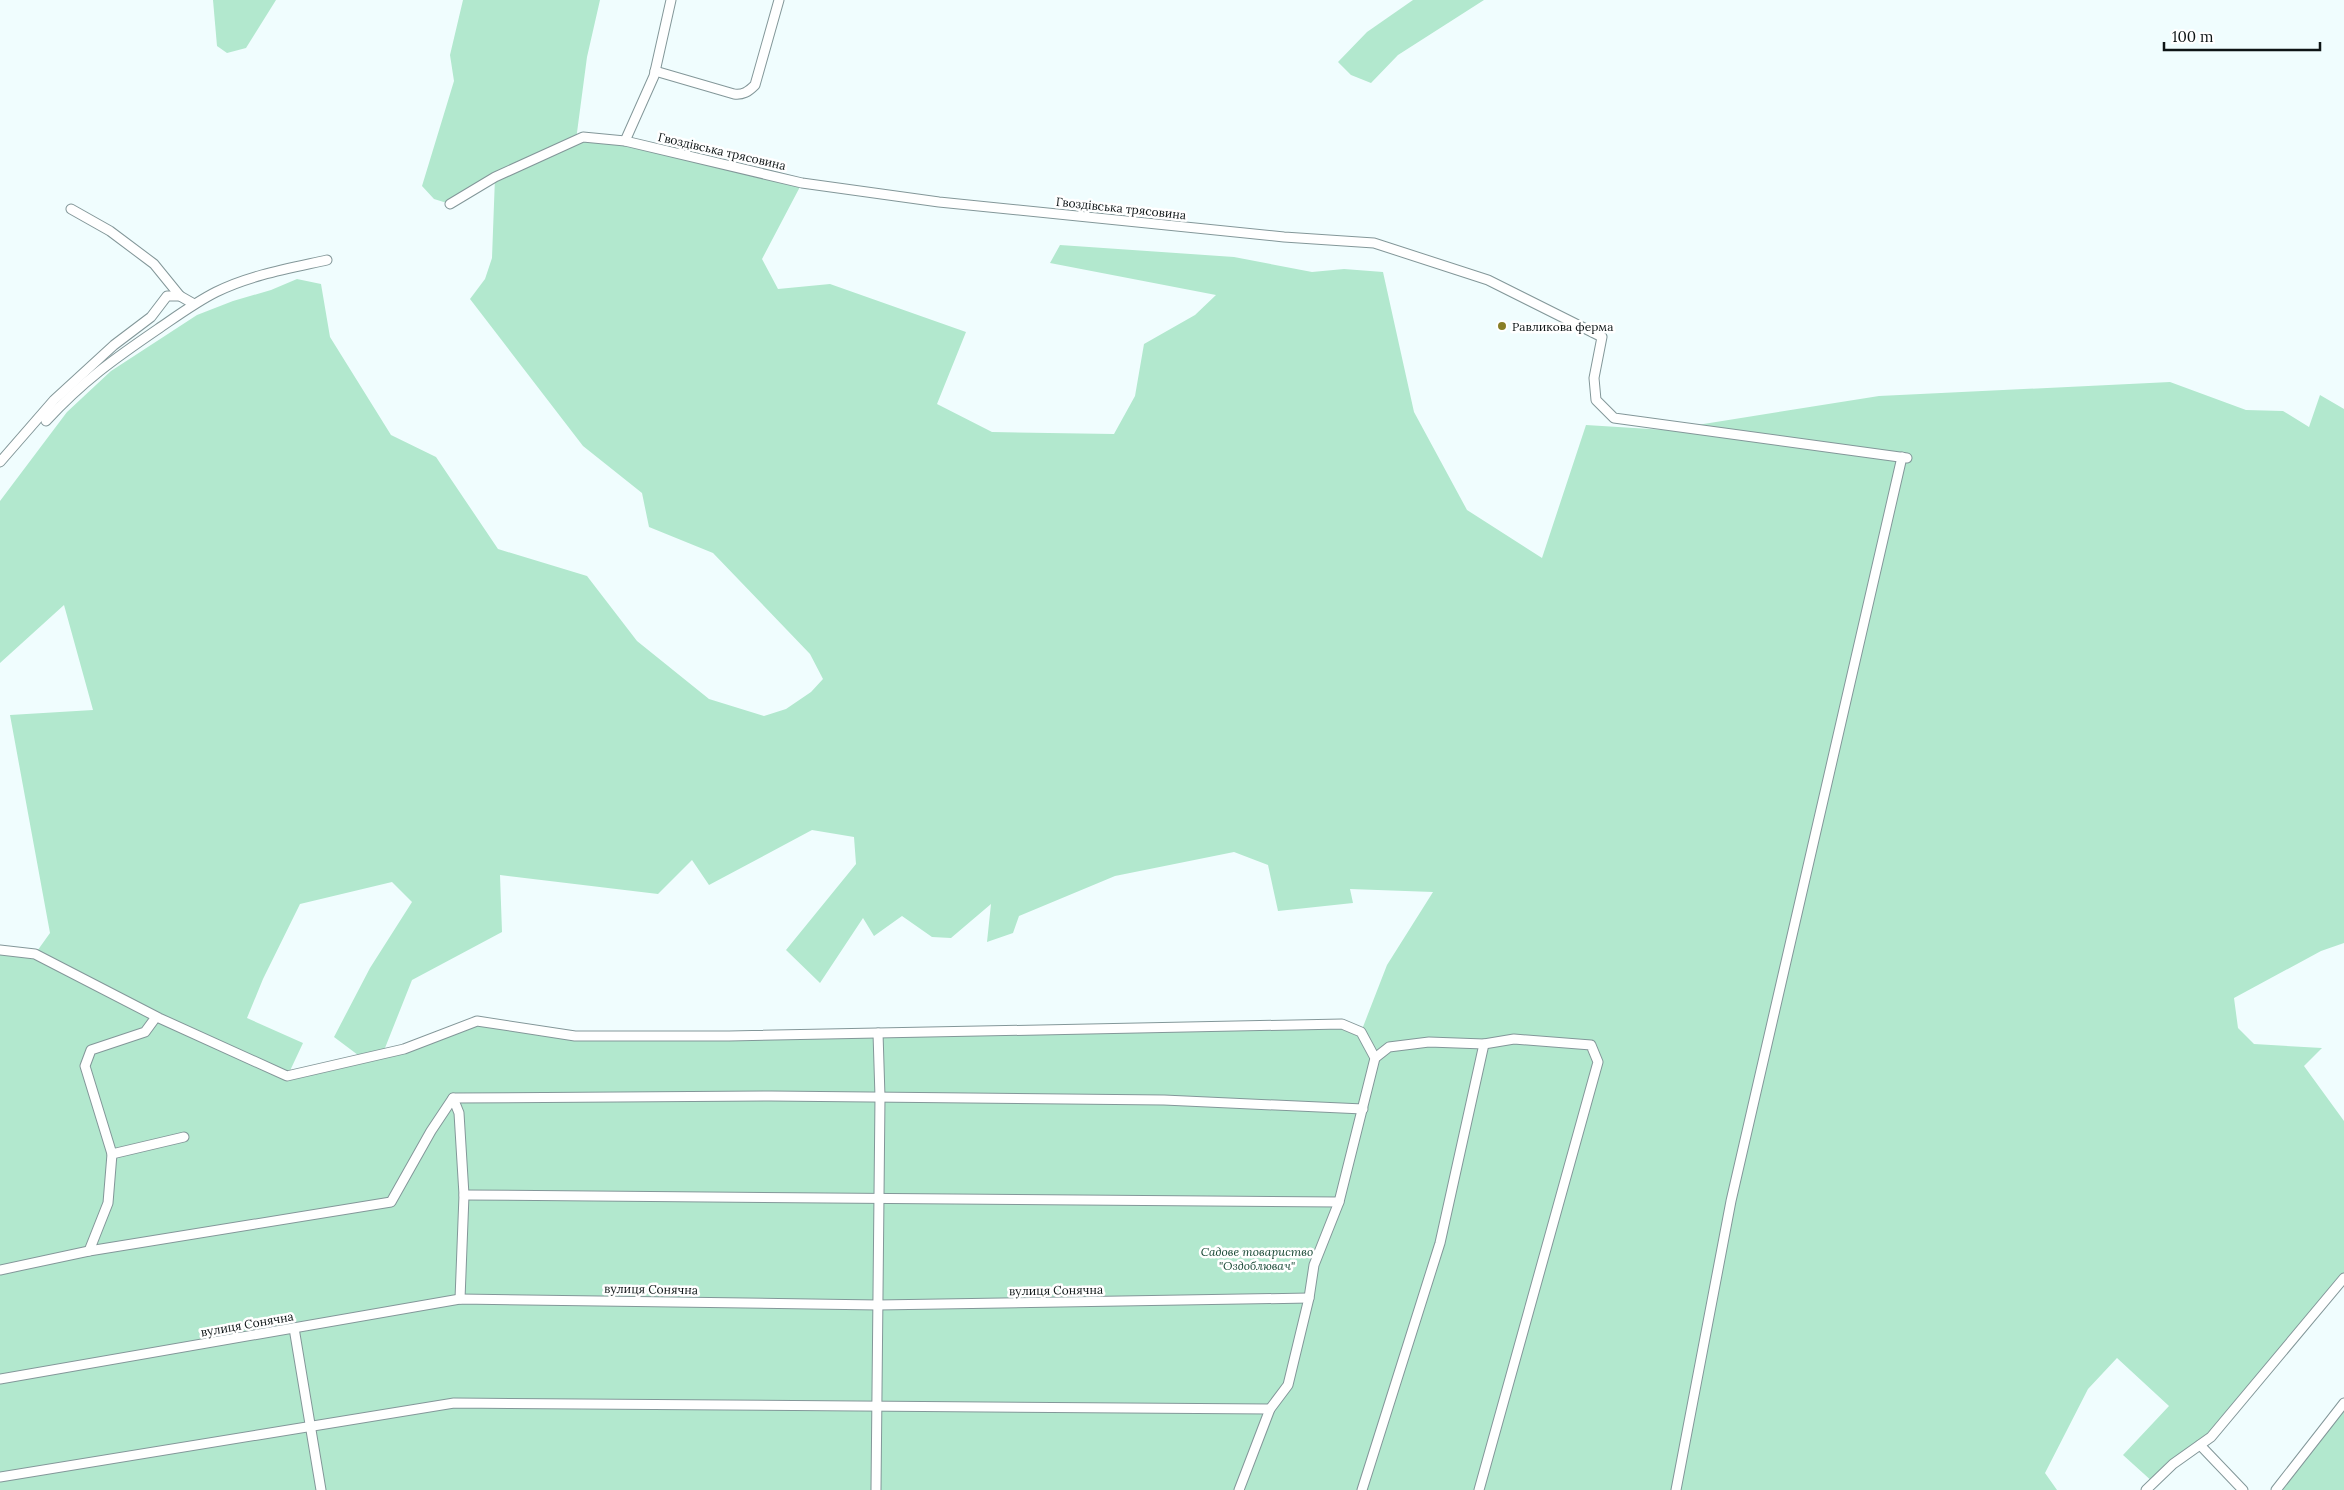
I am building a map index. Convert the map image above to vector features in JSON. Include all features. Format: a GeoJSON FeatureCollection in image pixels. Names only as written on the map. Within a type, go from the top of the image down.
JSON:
{"type":"FeatureCollection","features":[{"type":"Feature","properties":{"kind":"street"},"geometry":{"type":"LineString","coordinates":[[624,141],[635,121],[655,71],[671,0]]}},
{"type":"Feature","properties":{"kind":"street"},"geometry":{"type":"LineString","coordinates":[[655,71],[741,95],[755,85],[779,0]]}},
{"type":"Feature","properties":{"kind":"street","name":"Гвоздівська трясовина"},"geometry":{"type":"LineString","coordinates":[[450,204],[495,177],[583,137],[624,141],[802,183],[929,200],[1284,237],[1374,243],[1488,280],[1602,337],[1594,378],[1596,400],[1614,418],[1904,458],[1731,1202],[1676,1490]]}},
{"type":"Feature","properties":{"kind":"street"},"geometry":{"type":"LineString","coordinates":[[71,210],[110,231],[154,264],[180,296],[194,304]]}},
{"type":"Feature","properties":{"kind":"street"},"geometry":{"type":"LineString","coordinates":[[46,421],[72,393],[103,366],[194,304],[218,291],[244,282],[327,260]]}},
{"type":"Feature","properties":{"kind":"street"},"geometry":{"type":"LineString","coordinates":[[0,462],[54,400],[114,345],[151,317],[167,296],[180,296]]}},
{"type":"Feature","properties":{"kind":"street"},"geometry":{"type":"LineString","coordinates":[[0,950],[35,954],[156,1017],[287,1076],[404,1049],[477,1021],[575,1036],[729,1036],[1342,1024],[1361,1032],[1375,1058]]}},
{"type":"Feature","properties":{"kind":"street"},"geometry":{"type":"LineString","coordinates":[[89,1251],[108,1203],[112,1154],[85,1066],[91,1050],[145,1032],[156,1017]]}},
{"type":"Feature","properties":{"kind":"street"},"geometry":{"type":"LineString","coordinates":[[876,1490],[880,1097],[878,1033]]}},
{"type":"Feature","properties":{"kind":"street"},"geometry":{"type":"LineString","coordinates":[[1239,1490],[1270,1408],[1288,1385],[1309,1298],[1314,1265],[1340,1202],[1375,1058],[1389,1048],[1429,1042],[1484,1044],[1514,1039],[1591,1045],[1598,1062],[1479,1490]]}},
{"type":"Feature","properties":{"kind":"street"},"geometry":{"type":"LineString","coordinates":[[1362,1490],[1440,1243],[1484,1044]]}},
{"type":"Feature","properties":{"kind":"street"},"geometry":{"type":"LineString","coordinates":[[453,1098],[880,1097],[1164,1100],[1363,1109]]}},
{"type":"Feature","properties":{"kind":"street"},"geometry":{"type":"LineString","coordinates":[[453,1098],[458,1113],[464,1195],[460,1299]]}},
{"type":"Feature","properties":{"kind":"street"},"geometry":{"type":"LineString","coordinates":[[0,1270],[89,1251],[391,1202],[431,1131],[453,1098]]}},
{"type":"Feature","properties":{"kind":"street"},"geometry":{"type":"LineString","coordinates":[[112,1154],[184,1136]]}},
{"type":"Feature","properties":{"kind":"street"},"geometry":{"type":"LineString","coordinates":[[464,1195],[1340,1202]]}},
{"type":"Feature","properties":{"kind":"street"},"geometry":{"type":"LineString","coordinates":[[2146,1490],[2173,1464],[2200,1445],[2217,1429],[2344,1278]]}},
{"type":"Feature","properties":{"kind":"street","name":"вулиця Сонячна"},"geometry":{"type":"LineString","coordinates":[[0,1379],[460,1299],[878,1305],[1309,1298]]}},
{"type":"Feature","properties":{"kind":"street"},"geometry":{"type":"LineString","coordinates":[[294,1328],[321,1490]]}},
{"type":"Feature","properties":{"kind":"street"},"geometry":{"type":"LineString","coordinates":[[0,1477],[454,1403],[1270,1408]]}},
{"type":"Feature","properties":{"kind":"street"},"geometry":{"type":"LineString","coordinates":[[2276,1490],[2344,1403]]}},
{"type":"Feature","properties":{"kind":"street"},"geometry":{"type":"LineString","coordinates":[[2200,1445],[2243,1490]]}},
{"type":"Feature","properties":{"kind":"green space"},"geometry":{"type":"Polygon","coordinates":[[[213,0],[276,0],[246,48],[227,53],[217,46],[213,0]]]}},
{"type":"Feature","properties":{"kind":"green space","name":"Садове товариство \"Оздоблювач\""},"geometry":{"type":"Polygon","coordinates":[[[463,0],[600,0],[587,57],[576,140],[625,141],[802,183],[762,259],[778,289],[830,284],[966,332],[937,404],[992,432],[1114,434],[1135,396],[1144,344],[1195,315],[1216,295],[1050,263],[1060,245],[1234,257],[1312,272],[1344,269],[1383,272],[1414,412],[1467,510],[1542,558],[1586,425],[1666,430],[1879,396],[2170,382],[2246,410],[2283,411],[2309,427],[2320,395],[2344,409],[2344,943],[2321,951],[2234,998],[2238,1028],[2254,1044],[2322,1048],[2304,1066],[2344,1121],[2344,1278],[2211,1437],[2154,1483],[2123,1455],[2169,1406],[2117,1358],[2088,1389],[2045,1473],[2057,1490],[0,1490],[0,950],[35,954],[50,933],[10,715],[93,710],[64,605],[0,663],[0,501],[67,412],[111,371],[197,315],[233,301],[271,290],[297,279],[321,284],[330,337],[391,435],[436,457],[498,549],[587,576],[637,641],[709,699],[764,716],[786,709],[811,692],[823,679],[810,654],[713,553],[649,527],[642,493],[583,446],[470,299],[485,279],[492,258],[495,177],[450,204],[434,199],[422,186],[454,81],[450,55],[463,0]],[[812,830],[709,885],[692,860],[658,894],[500,875],[502,932],[412,980],[383,1053],[477,1021],[575,1036],[1342,1024],[1361,1032],[1387,965],[1433,892],[1350,889],[1353,903],[1278,911],[1268,865],[1234,852],[1115,876],[1019,916],[1013,933],[987,942],[991,904],[951,938],[932,937],[902,916],[874,936],[863,918],[820,983],[786,950],[856,864],[854,837],[812,830]],[[392,882],[300,904],[263,979],[247,1018],[303,1043],[288,1075],[362,1058],[334,1037],[370,968],[412,902],[392,882]]]}},
{"type":"Feature","properties":{"kind":"green space"},"geometry":{"type":"Polygon","coordinates":[[[1413,0],[1484,0],[1398,55],[1371,83],[1351,75],[1338,62],[1367,32],[1413,0]]]}},
{"type":"Feature","properties":{"kind":"green space"},"geometry":{"type":"Polygon","coordinates":[[[2344,1403],[2344,1490],[2276,1490],[2344,1403]]]}},
{"type":"Feature","properties":{"kind":"place","name":"Равликова ферма"},"geometry":{"type":"Point","coordinates":[1502,326]}}]}
